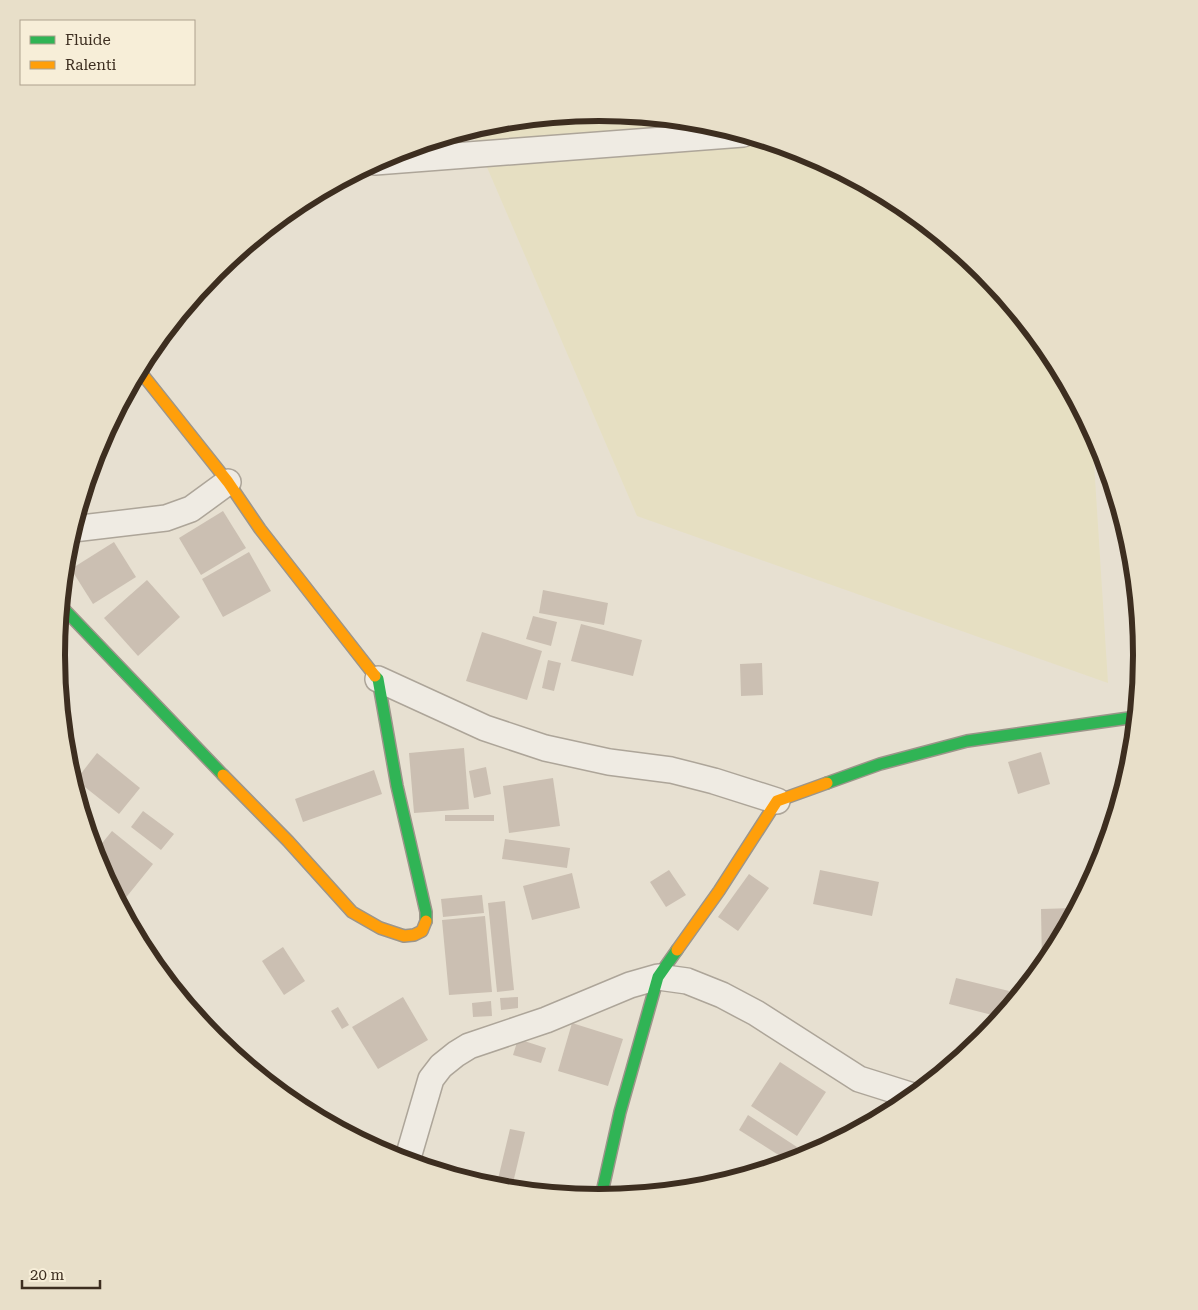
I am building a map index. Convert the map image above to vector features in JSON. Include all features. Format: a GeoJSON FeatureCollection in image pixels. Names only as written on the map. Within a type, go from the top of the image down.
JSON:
{"type":"FeatureCollection","features":[{"type":"Feature","properties":{"kind":"street"},"geometry":{"type":"LineString","coordinates":[[400,160],[722,136]]}},
{"type":"Feature","properties":{"kind":"street"},"geometry":{"type":"LineString","coordinates":[[144,376],[228,482],[260,529],[378,679],[485,728],[545,748],[609,762],[671,770],[777,800],[880,764],[967,741],[1129,718]]}},
{"type":"Feature","properties":{"kind":"street"},"geometry":{"type":"LineString","coordinates":[[81,527],[166,518],[191,509],[228,482]]}},
{"type":"Feature","properties":{"kind":"street"},"geometry":{"type":"LineString","coordinates":[[67,613],[288,841],[352,912],[363,920],[395,935],[410,936],[421,931],[424,927],[426,909],[397,786],[378,679]]}},
{"type":"Feature","properties":{"kind":"street"},"geometry":{"type":"LineString","coordinates":[[603,1189],[620,1112],[658,977],[719,891],[777,800]]}},
{"type":"Feature","properties":{"kind":"street"},"geometry":{"type":"LineString","coordinates":[[409,1154],[431,1080],[441,1066],[456,1054],[468,1046],[546,1020],[630,985],[658,977],[687,981],[722,995],[756,1013],[859,1079],[904,1093]]}},
{"type":"Feature","properties":{"kind":"shaded area"},"geometry":{"type":"Polygon","coordinates":[[[599,121],[669,126],[737,139],[771,149],[835,176],[896,211],[951,254],[977,277],[1000,303],[1043,358],[1078,419],[1094,455],[1108,683],[637,516],[474,136],[529,126],[599,121]]]}},
{"type":"Feature","properties":{"kind":"building"},"geometry":{"type":"Polygon","coordinates":[[[223,511],[246,548],[201,575],[179,538],[223,511]]]}},
{"type":"Feature","properties":{"kind":"building"},"geometry":{"type":"Polygon","coordinates":[[[114,542],[136,577],[93,604],[72,571],[72,568],[114,542]]]}},
{"type":"Feature","properties":{"kind":"building"},"geometry":{"type":"Polygon","coordinates":[[[249,552],[271,591],[223,617],[202,579],[249,552]]]}},
{"type":"Feature","properties":{"kind":"building"},"geometry":{"type":"Polygon","coordinates":[[[147,580],[180,617],[138,656],[104,618],[147,580]]]}},
{"type":"Feature","properties":{"kind":"building"},"geometry":{"type":"Polygon","coordinates":[[[543,590],[608,603],[604,625],[539,613],[543,590]]]}},
{"type":"Feature","properties":{"kind":"building"},"geometry":{"type":"Polygon","coordinates":[[[533,616],[557,622],[551,646],[526,639],[533,616]]]}},
{"type":"Feature","properties":{"kind":"building"},"geometry":{"type":"Polygon","coordinates":[[[581,624],[642,640],[633,676],[571,661],[581,624]]]}},
{"type":"Feature","properties":{"kind":"building"},"geometry":{"type":"Polygon","coordinates":[[[482,632],[542,651],[527,700],[466,681],[482,632]]]}},
{"type":"Feature","properties":{"kind":"building"},"geometry":{"type":"Polygon","coordinates":[[[548,660],[561,663],[554,691],[542,688],[548,660]]]}},
{"type":"Feature","properties":{"kind":"building"},"geometry":{"type":"Polygon","coordinates":[[[762,663],[763,695],[741,696],[740,664],[762,663]]]}},
{"type":"Feature","properties":{"kind":"building"},"geometry":{"type":"Polygon","coordinates":[[[464,748],[469,809],[414,813],[409,753],[464,748]]]}},
{"type":"Feature","properties":{"kind":"building"},"geometry":{"type":"Polygon","coordinates":[[[1041,752],[1050,784],[1018,794],[1008,762],[1041,752]]]}},
{"type":"Feature","properties":{"kind":"building"},"geometry":{"type":"Polygon","coordinates":[[[97,753],[140,788],[119,814],[81,784],[79,776],[97,753]]]}},
{"type":"Feature","properties":{"kind":"building"},"geometry":{"type":"Polygon","coordinates":[[[486,767],[491,794],[474,798],[469,771],[486,767]]]}},
{"type":"Feature","properties":{"kind":"building"},"geometry":{"type":"Polygon","coordinates":[[[374,770],[382,794],[303,822],[295,799],[374,770]]]}},
{"type":"Feature","properties":{"kind":"building"},"geometry":{"type":"Polygon","coordinates":[[[553,778],[560,826],[509,833],[503,786],[553,778]]]}},
{"type":"Feature","properties":{"kind":"building"},"geometry":{"type":"Polygon","coordinates":[[[143,811],[174,834],[161,850],[131,827],[143,811]]]}},
{"type":"Feature","properties":{"kind":"building"},"geometry":{"type":"Polygon","coordinates":[[[445,815],[494,815],[494,821],[445,821],[445,815]]]}},
{"type":"Feature","properties":{"kind":"building"},"geometry":{"type":"Polygon","coordinates":[[[112,831],[153,864],[125,899],[120,891],[100,845],[112,831]]]}},
{"type":"Feature","properties":{"kind":"building"},"geometry":{"type":"Polygon","coordinates":[[[505,839],[570,848],[567,868],[502,859],[505,839]]]}},
{"type":"Feature","properties":{"kind":"building"},"geometry":{"type":"Polygon","coordinates":[[[669,870],[686,895],[666,907],[650,882],[669,870]]]}},
{"type":"Feature","properties":{"kind":"building"},"geometry":{"type":"Polygon","coordinates":[[[820,870],[879,882],[872,916],[813,904],[820,870]]]}},
{"type":"Feature","properties":{"kind":"building"},"geometry":{"type":"Polygon","coordinates":[[[572,873],[580,908],[532,920],[523,886],[572,873]]]}},
{"type":"Feature","properties":{"kind":"building"},"geometry":{"type":"Polygon","coordinates":[[[749,874],[769,888],[738,931],[718,917],[749,874]]]}},
{"type":"Feature","properties":{"kind":"building"},"geometry":{"type":"Polygon","coordinates":[[[482,895],[484,913],[443,917],[441,899],[482,895]]]}},
{"type":"Feature","properties":{"kind":"building"},"geometry":{"type":"Polygon","coordinates":[[[505,901],[514,990],[497,992],[488,903],[505,901]]]}},
{"type":"Feature","properties":{"kind":"building"},"geometry":{"type":"Polygon","coordinates":[[[1069,908],[1042,954],[1041,909],[1069,908]]]}},
{"type":"Feature","properties":{"kind":"building"},"geometry":{"type":"Polygon","coordinates":[[[485,916],[492,992],[449,995],[442,920],[485,916]]]}},
{"type":"Feature","properties":{"kind":"building"},"geometry":{"type":"Polygon","coordinates":[[[283,947],[305,981],[284,995],[262,961],[283,947]]]}},
{"type":"Feature","properties":{"kind":"building"},"geometry":{"type":"Polygon","coordinates":[[[956,978],[1009,991],[1006,1000],[993,1015],[949,1004],[956,978]]]}},
{"type":"Feature","properties":{"kind":"building"},"geometry":{"type":"Polygon","coordinates":[[[403,997],[428,1040],[378,1069],[352,1027],[403,997]]]}},
{"type":"Feature","properties":{"kind":"building"},"geometry":{"type":"Polygon","coordinates":[[[518,997],[518,1008],[501,1010],[500,998],[518,997]]]}},
{"type":"Feature","properties":{"kind":"building"},"geometry":{"type":"Polygon","coordinates":[[[491,1001],[492,1016],[473,1017],[472,1003],[491,1001]]]}},
{"type":"Feature","properties":{"kind":"building"},"geometry":{"type":"Polygon","coordinates":[[[338,1007],[349,1025],[342,1029],[331,1011],[338,1007]]]}},
{"type":"Feature","properties":{"kind":"building"},"geometry":{"type":"Polygon","coordinates":[[[572,1023],[623,1039],[608,1086],[558,1071],[572,1023]]]}},
{"type":"Feature","properties":{"kind":"building"},"geometry":{"type":"Polygon","coordinates":[[[518,1039],[546,1048],[541,1063],[513,1055],[518,1039]]]}},
{"type":"Feature","properties":{"kind":"building"},"geometry":{"type":"Polygon","coordinates":[[[780,1062],[826,1092],[797,1136],[751,1106],[780,1062]]]}},
{"type":"Feature","properties":{"kind":"building"},"geometry":{"type":"Polygon","coordinates":[[[748,1115],[797,1147],[794,1152],[781,1157],[739,1130],[748,1115]]]}},
{"type":"Feature","properties":{"kind":"building"},"geometry":{"type":"Polygon","coordinates":[[[510,1129],[525,1132],[513,1182],[498,1179],[510,1129]]]}},
{"type":"Feature","properties":{"kind":"traffic: fast"},"geometry":{"type":"LineString","coordinates":[[67,612],[223,775]]}},
{"type":"Feature","properties":{"kind":"traffic: fast"},"geometry":{"type":"LineString","coordinates":[[375,676],[378,679],[397,786],[426,912],[426,921]]}},
{"type":"Feature","properties":{"kind":"traffic: fast"},"geometry":{"type":"LineString","coordinates":[[827,783],[880,764],[967,741],[1129,718]]}},
{"type":"Feature","properties":{"kind":"traffic: fast"},"geometry":{"type":"LineString","coordinates":[[603,1189],[620,1112],[658,977],[677,950]]}},
{"type":"Feature","properties":{"kind":"traffic: slow"},"geometry":{"type":"LineString","coordinates":[[144,376],[228,482],[260,529],[375,676]]}},
{"type":"Feature","properties":{"kind":"traffic: slow"},"geometry":{"type":"LineString","coordinates":[[223,775],[288,841],[352,912],[380,928],[404,936],[414,935],[422,931],[426,921]]}},
{"type":"Feature","properties":{"kind":"traffic: slow"},"geometry":{"type":"LineString","coordinates":[[677,950],[719,891],[777,801],[827,783]]}}]}
